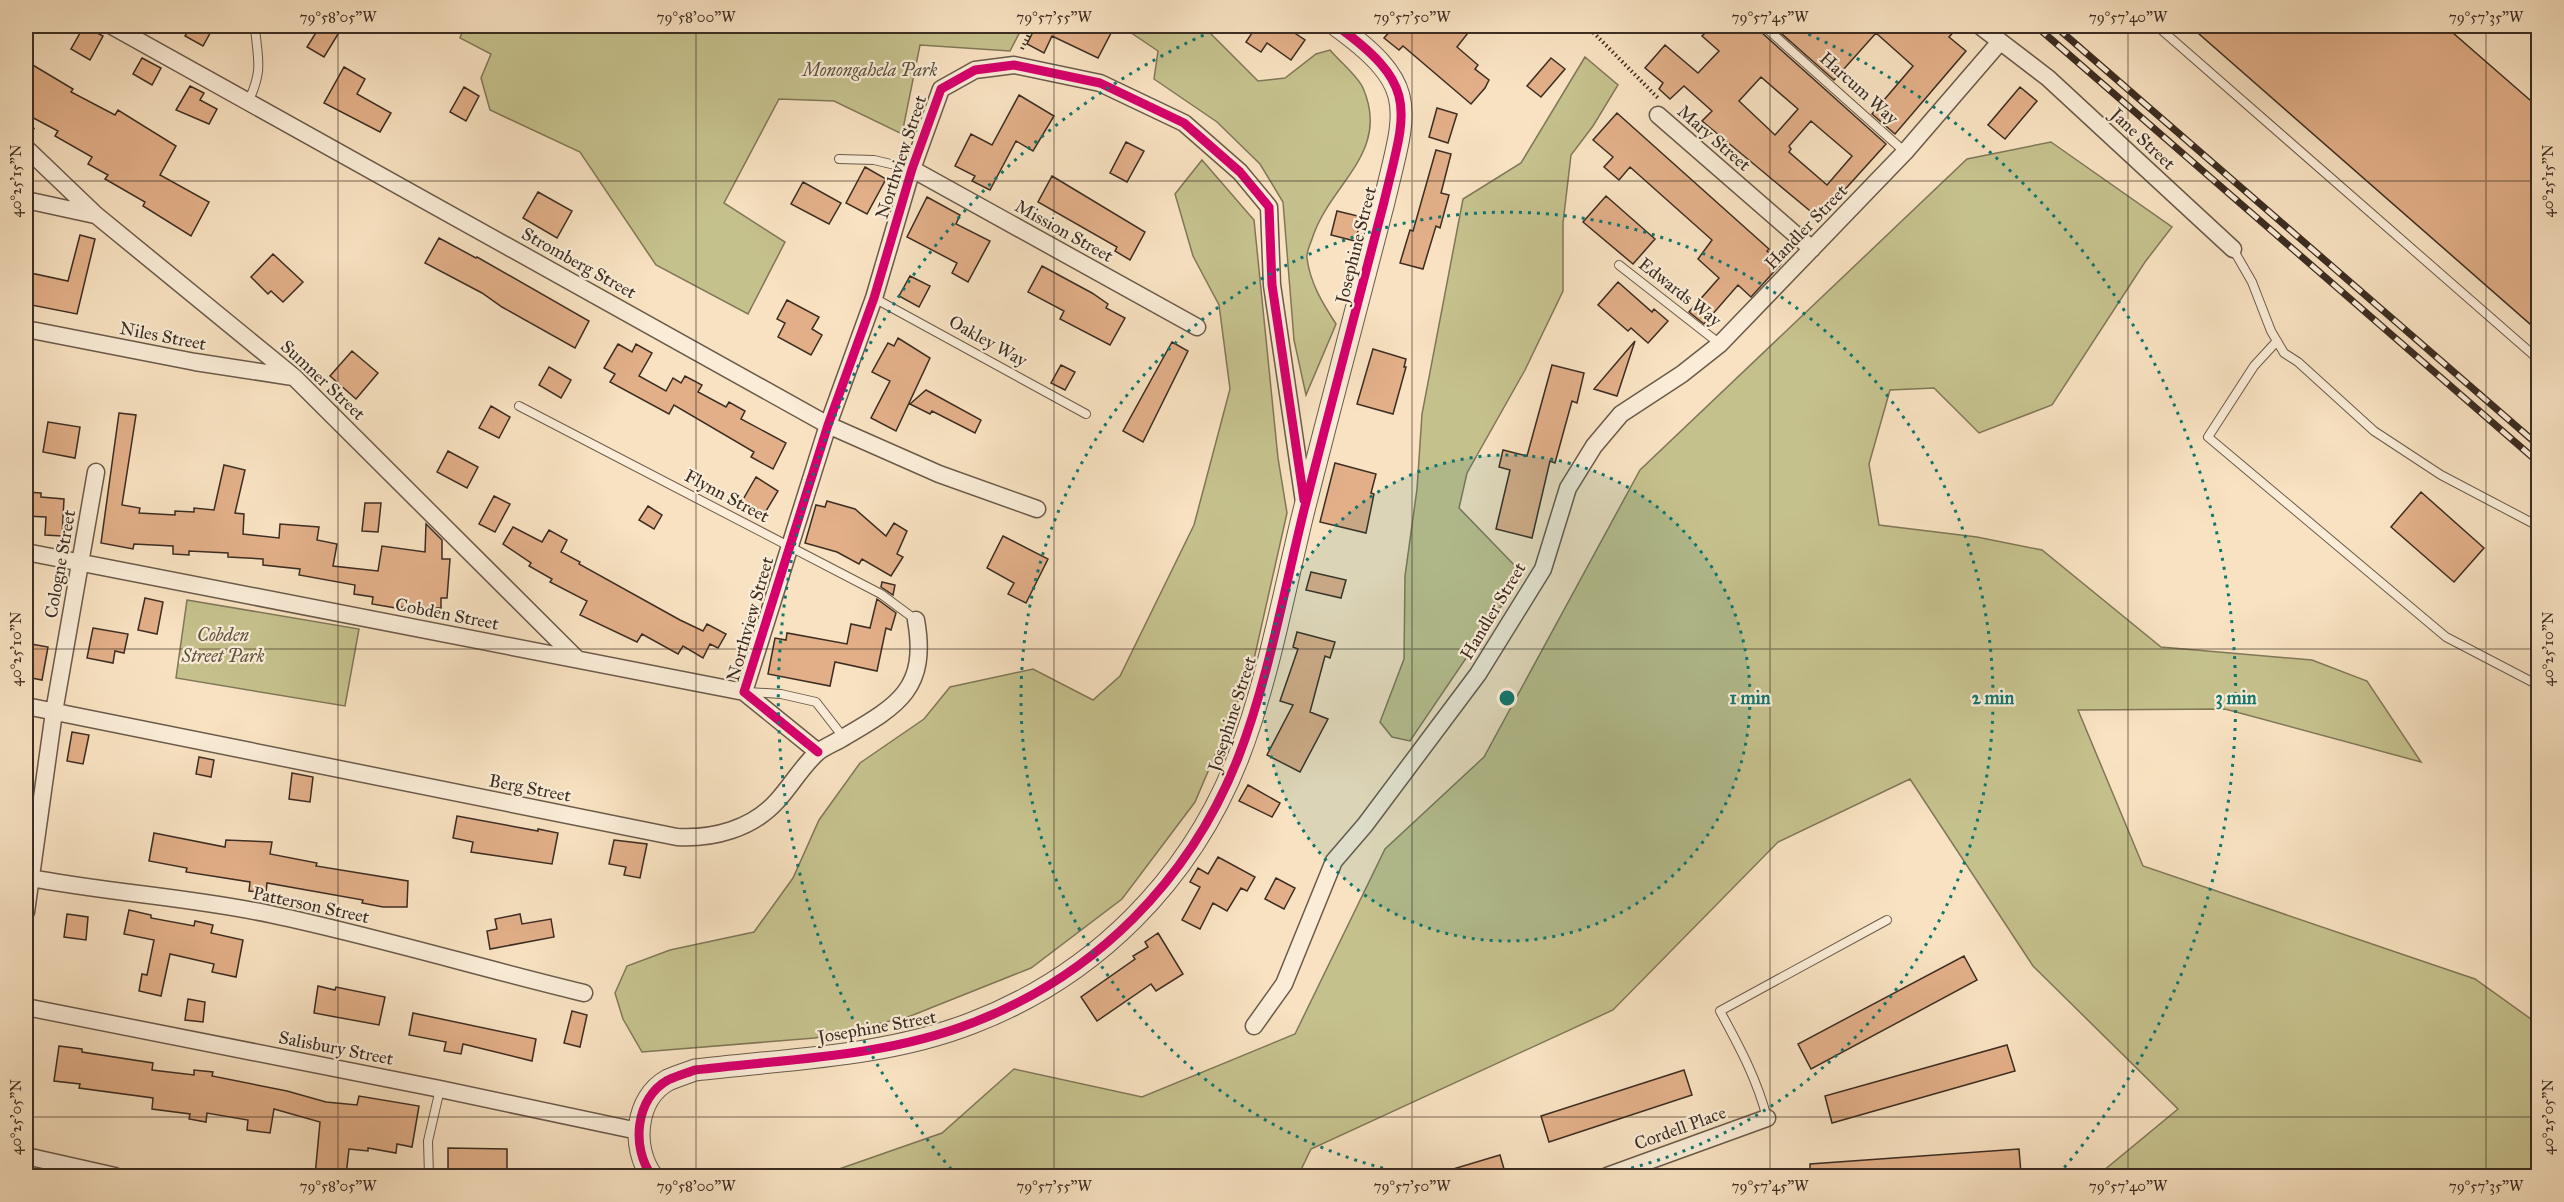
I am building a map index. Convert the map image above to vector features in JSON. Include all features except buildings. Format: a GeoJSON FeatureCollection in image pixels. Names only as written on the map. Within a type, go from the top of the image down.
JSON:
{"type":"FeatureCollection","features":[{"type":"Feature","properties":{"kind":"street","name":"Stromberg Street"},"geometry":{"type":"LineString","coordinates":[[112,26],[249,100],[828,425],[939,474],[1037,510]]}},
{"type":"Feature","properties":{"kind":"street","name":"Josephine Street"},"geometry":{"type":"LineString","coordinates":[[652,1176],[639,1150],[638,1131],[648,1099],[667,1081],[695,1070],[902,1043],[972,1024],[1021,1002],[1059,980],[1092,956],[1125,927],[1166,884],[1215,810],[1228,783],[1250,724],[1384,202],[1401,123],[1399,93],[1389,73],[1371,52],[1337,26]]}},
{"type":"Feature","properties":{"kind":"street","name":"Jane Street"},"geometry":{"type":"LineString","coordinates":[[1980,26],[1999,43],[2048,78],[2233,249]]}},
{"type":"Feature","properties":{"kind":"street","name":"Handler Street"},"geometry":{"type":"LineString","coordinates":[[1254,1026],[1284,984],[1334,861],[1365,825],[1478,674],[1543,569],[1568,488],[1594,446],[1622,414],[1682,374],[1720,344],[1905,152],[1999,43]]}},
{"type":"Feature","properties":{"kind":"street","name":"Northview Street"},"geometry":{"type":"LineString","coordinates":[[818,752],[744,692],[828,425],[874,298],[912,169],[941,89],[975,70],[1014,65],[1100,83],[1184,123],[1240,172],[1269,207],[1272,285],[1305,508]]}},
{"type":"Feature","properties":{"kind":"street","name":"Mary Street"},"geometry":{"type":"LineString","coordinates":[[1658,115],[1812,249]]}},
{"type":"Feature","properties":{"kind":"street","name":"Sumner Street"},"geometry":{"type":"LineString","coordinates":[[26,148],[96,215],[294,377],[577,659]]}},
{"type":"Feature","properties":{"kind":"street","name":"Mission Street"},"geometry":{"type":"LineString","coordinates":[[912,169],[1197,327]]}},
{"type":"Feature","properties":{"kind":"street"},"geometry":{"type":"LineString","coordinates":[[26,200],[96,215]]}},
{"type":"Feature","properties":{"kind":"street","name":"Niles Street"},"geometry":{"type":"LineString","coordinates":[[26,329],[195,362],[294,377]]}},
{"type":"Feature","properties":{"kind":"street","name":"Cologne Street"},"geometry":{"type":"LineString","coordinates":[[26,912],[28,877],[54,712],[96,472]]}},
{"type":"Feature","properties":{"kind":"street","name":"Cobden Street"},"geometry":{"type":"LineString","coordinates":[[26,552],[744,692]]}},
{"type":"Feature","properties":{"kind":"street","name":"Berg Street"},"geometry":{"type":"LineString","coordinates":[[26,706],[686,838],[703,839],[751,822],[775,804],[818,752],[880,716],[902,699],[916,672],[921,645],[916,620]]}},
{"type":"Feature","properties":{"kind":"street","name":"Patterson Street"},"geometry":{"type":"LineString","coordinates":[[28,877],[271,914],[417,948],[479,968],[584,993]]}},
{"type":"Feature","properties":{"kind":"street","name":"Salisbury Street"},"geometry":{"type":"LineString","coordinates":[[26,1007],[440,1089],[638,1131]]}},
{"type":"Feature","properties":{"kind":"street","name":"Cordell Place"},"geometry":{"type":"LineString","coordinates":[[1607,1176],[1767,1118]]}},
{"type":"Feature","properties":{"kind":"street"},"geometry":{"type":"LineString","coordinates":[[26,1156],[115,1176]]}},
{"type":"Feature","properties":{"kind":"lane"},"geometry":{"type":"LineString","coordinates":[[249,100],[258,82],[260,70],[255,26]]}},
{"type":"Feature","properties":{"kind":"lane","name":"Harcum Way"},"geometry":{"type":"LineString","coordinates":[[1764,26],[1905,152]]}},
{"type":"Feature","properties":{"kind":"lane"},"geometry":{"type":"LineString","coordinates":[[2157,26],[2538,359]]}},
{"type":"Feature","properties":{"kind":"lane"},"geometry":{"type":"LineString","coordinates":[[839,159],[874,160],[912,169]]}},
{"type":"Feature","properties":{"kind":"lane","name":"Jane Street"},"geometry":{"type":"LineString","coordinates":[[2233,249],[2259,299],[2277,341]]}},
{"type":"Feature","properties":{"kind":"lane","name":"Edwards Way"},"geometry":{"type":"LineString","coordinates":[[1619,265],[1720,344]]}},
{"type":"Feature","properties":{"kind":"lane","name":"Oakley Way"},"geometry":{"type":"LineString","coordinates":[[874,298],[1086,414]]}},
{"type":"Feature","properties":{"kind":"lane"},"geometry":{"type":"LineString","coordinates":[[2538,526],[2441,475],[2374,431],[2298,362],[2284,353],[2277,341],[2254,366],[2208,437],[2446,637],[2538,685]]}},
{"type":"Feature","properties":{"kind":"lane","name":"Flynn Street"},"geometry":{"type":"LineString","coordinates":[[519,406],[880,594],[916,620]]}},
{"type":"Feature","properties":{"kind":"lane","name":"Cobden Street"},"geometry":{"type":"LineString","coordinates":[[744,692],[781,694],[816,702],[844,738]]}},
{"type":"Feature","properties":{"kind":"lane"},"geometry":{"type":"LineString","coordinates":[[1767,1118],[1761,1094],[1747,1060],[1720,1011],[1887,920]]}},
{"type":"Feature","properties":{"kind":"lane"},"geometry":{"type":"LineString","coordinates":[[429,1176],[428,1141],[440,1089]]}},
{"type":"Feature","properties":{"kind":"path"},"geometry":{"type":"LineString","coordinates":[[1014,65],[1033,26]]}},
{"type":"Feature","properties":{"kind":"green space","name":"Monongahela Park"},"geometry":{"type":"Polygon","coordinates":[[[464,26],[1023,26],[1010,51],[920,45],[902,134],[834,101],[779,99],[724,203],[785,242],[748,314],[656,265],[580,152],[490,110],[481,78],[491,54],[460,38],[464,26]]]}},
{"type":"Feature","properties":{"kind":"green space"},"geometry":{"type":"Polygon","coordinates":[[[1121,26],[1203,26],[1258,81],[1285,78],[1316,54],[1330,50],[1353,73],[1363,88],[1370,111],[1370,131],[1364,149],[1321,217],[1307,253],[1314,285],[1336,324],[1306,395],[1294,340],[1283,202],[1260,164],[1217,122],[1154,79],[1158,51],[1121,26]]]}},
{"type":"Feature","properties":{"kind":"green space"},"geometry":{"type":"Polygon","coordinates":[[[1585,57],[1618,85],[1593,126],[1571,155],[1563,223],[1563,291],[1525,370],[1467,473],[1459,508],[1523,574],[1410,741],[1392,737],[1380,722],[1404,659],[1405,576],[1417,489],[1422,414],[1463,199],[1521,163],[1585,57]]]}},
{"type":"Feature","properties":{"kind":"green space"},"geometry":{"type":"Polygon","coordinates":[[[2051,142],[2172,227],[2145,262],[2052,405],[1979,433],[1934,388],[1890,390],[1869,464],[1879,525],[1977,537],[2042,550],[2161,647],[2312,660],[2367,681],[2421,762],[2225,709],[2078,710],[2143,866],[2475,979],[2538,1024],[2538,1176],[2097,1176],[2178,1109],[2033,966],[1910,779],[1778,842],[1613,1010],[1311,1149],[1298,1176],[819,1176],[942,1133],[1014,1069],[1142,1097],[1295,1034],[1385,849],[1484,757],[1640,470],[1967,159],[2051,142]]]}},
{"type":"Feature","properties":{"kind":"green space"},"geometry":{"type":"Polygon","coordinates":[[[1202,160],[1254,220],[1278,458],[1287,513],[1252,668],[1195,802],[1122,899],[1031,968],[908,1017],[815,1038],[642,1052],[623,1019],[615,993],[627,966],[670,950],[754,932],[793,878],[819,820],[860,763],[924,719],[950,687],[1033,669],[1093,700],[1120,676],[1194,525],[1230,389],[1219,305],[1193,256],[1175,194],[1202,160]]]}},
{"type":"Feature","properties":{"kind":"green space","name":"Cobden Street Park"},"geometry":{"type":"Polygon","coordinates":[[[187,600],[359,629],[345,706],[176,678],[187,600]]]}},
{"type":"Feature","properties":{"kind":"railway"},"geometry":{"type":"LineString","coordinates":[[2036,26],[2538,462]]}},
{"type":"Feature","properties":{"kind":"railway"},"geometry":{"type":"LineString","coordinates":[[2055,26],[2538,445]]}},
{"type":"Feature","properties":{"kind":"cycle path"},"geometry":{"type":"LineString","coordinates":[[652,1176],[641,1152],[640,1124],[649,1099],[657,1088],[668,1080],[695,1070],[835,1055],[905,1043],[972,1023],[1017,1003],[1059,979],[1098,951],[1133,919],[1165,883],[1193,844],[1218,802],[1249,729],[1275,636],[1304,510],[1398,144],[1401,122],[1400,102],[1395,84],[1383,66],[1364,47],[1337,26]]}},
{"type":"Feature","properties":{"kind":"cycle path"},"geometry":{"type":"LineString","coordinates":[[818,752],[744,692],[828,425],[874,298],[912,169],[941,89],[975,70],[1014,65],[1100,83],[1184,123],[1240,172],[1269,207],[1272,285],[1304,500]]}}]}
